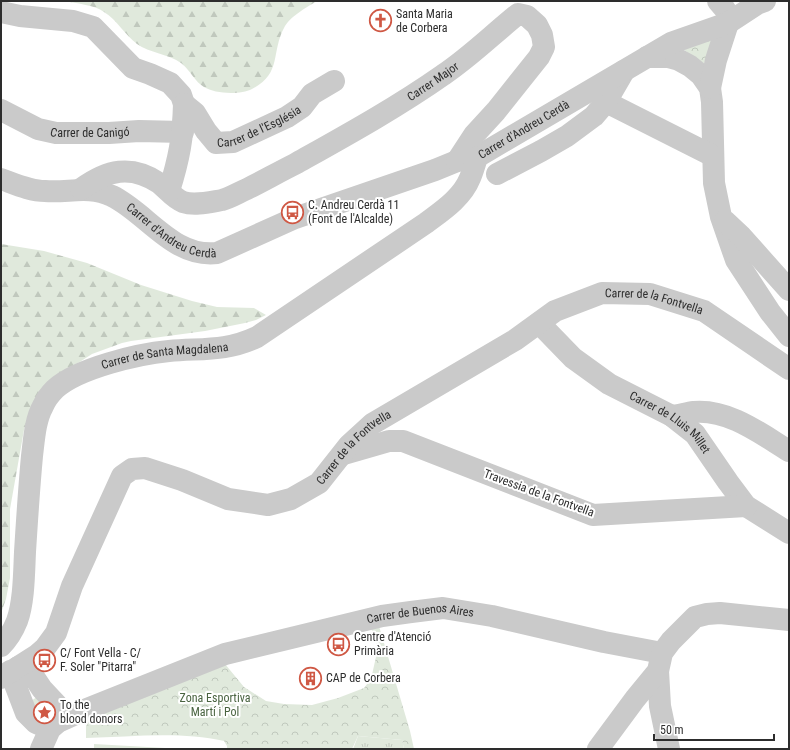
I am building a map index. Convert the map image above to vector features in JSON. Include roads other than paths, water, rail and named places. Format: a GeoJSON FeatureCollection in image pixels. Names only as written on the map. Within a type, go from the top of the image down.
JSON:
{"type":"FeatureCollection","features":[{"type":"Feature","properties":{"kind":"street"},"geometry":{"type":"LineString","coordinates":[[718,1],[728,14],[728,23],[716,60],[710,88],[712,102],[714,183],[721,217],[736,260],[770,312],[789,336]]}},
{"type":"Feature","properties":{"kind":"street"},"geometry":{"type":"LineString","coordinates":[[647,57],[671,43],[728,23],[757,4],[765,1]]}},
{"type":"Feature","properties":{"kind":"street"},"geometry":{"type":"LineString","coordinates":[[1,12],[20,16],[73,21],[93,27],[133,68],[170,83],[181,95],[184,104],[183,132],[180,151],[169,191],[148,177],[130,172],[111,172],[94,179],[81,189]]}},
{"type":"Feature","properties":{"kind":"street","name":"Carrer Major"},"geometry":{"type":"LineString","coordinates":[[169,191],[177,199],[184,202],[203,204],[227,199],[268,179],[390,109],[443,75],[476,50],[518,14],[527,16],[537,25],[542,35],[544,47],[539,57],[474,135],[467,159]]}},
{"type":"Feature","properties":{"kind":"street","name":"Carrer d'Andreu Cerdà"},"geometry":{"type":"LineString","coordinates":[[1,179],[44,192],[81,189],[98,191],[112,196],[126,205],[172,241],[197,253],[216,254],[295,218],[467,159],[647,57],[668,57],[679,60],[690,66],[701,75],[710,88]]}},
{"type":"Feature","properties":{"kind":"street"},"geometry":{"type":"LineString","coordinates":[[497,174],[567,136],[594,116],[606,102],[626,69]]}},
{"type":"Feature","properties":{"kind":"street","name":"Carrer de l'Església"},"geometry":{"type":"LineString","coordinates":[[184,104],[195,113],[206,131],[216,143],[233,142],[287,117],[302,106],[312,94],[334,81]]}},
{"type":"Feature","properties":{"kind":"street"},"geometry":{"type":"LineString","coordinates":[[606,102],[713,156]]}},
{"type":"Feature","properties":{"kind":"street","name":"Carrer de Canigó"},"geometry":{"type":"LineString","coordinates":[[1,110],[38,129],[56,133],[108,134],[140,131],[183,132]]}},
{"type":"Feature","properties":{"kind":"street","name":"Carrer de Santa Magdalena"},"geometry":{"type":"LineString","coordinates":[[1,646],[9,638],[17,620],[24,585],[29,487],[36,424],[41,408],[48,396],[67,380],[86,372],[141,356],[170,351],[212,350],[236,345],[257,337],[444,209],[454,200],[467,184],[467,159]]}},
{"type":"Feature","properties":{"kind":"street"},"geometry":{"type":"LineString","coordinates":[[721,217],[741,236],[789,290]]}},
{"type":"Feature","properties":{"kind":"street","name":"Carrer de la Fontvella"},"geometry":{"type":"LineString","coordinates":[[10,672],[38,655],[56,633],[72,586],[122,476],[132,469],[145,468],[182,480],[228,498],[268,506],[291,498],[318,483],[349,445],[372,424],[515,340],[556,311],[602,293],[650,294],[704,312],[789,369]]}},
{"type":"Feature","properties":{"kind":"street","name":"Carrer de Lluis Millet"},"geometry":{"type":"LineString","coordinates":[[539,323],[573,358],[609,384],[672,416],[695,434],[746,506],[789,533]]}},
{"type":"Feature","properties":{"kind":"street"},"geometry":{"type":"LineString","coordinates":[[672,416],[695,412],[717,415],[741,423],[789,451]]}},
{"type":"Feature","properties":{"kind":"street","name":"Travessia de la Fontvella"},"geometry":{"type":"LineString","coordinates":[[341,455],[389,441],[403,441],[593,515],[746,506]]}},
{"type":"Feature","properties":{"kind":"street","name":"Carrer de Buenos Aires"},"geometry":{"type":"LineString","coordinates":[[54,726],[87,709],[225,654],[382,616],[443,608],[492,616],[604,642],[660,662]]}},
{"type":"Feature","properties":{"kind":"street"},"geometry":{"type":"LineString","coordinates":[[598,749],[660,662],[670,641],[695,617],[707,614],[732,614],[789,620]]}},
{"type":"Feature","properties":{"kind":"street"},"geometry":{"type":"LineString","coordinates":[[36,680],[36,663],[38,655]]}},
{"type":"Feature","properties":{"kind":"street"},"geometry":{"type":"LineString","coordinates":[[660,662],[660,706],[668,749]]}},
{"type":"Feature","properties":{"kind":"street"},"geometry":{"type":"LineString","coordinates":[[10,672],[36,680],[57,705],[54,726],[41,749]]}},
{"type":"Feature","properties":{"kind":"street"},"geometry":{"type":"LineString","coordinates":[[10,672],[26,713],[36,723],[54,726]]}},
{"type":"Feature","properties":{"kind":"street"},"geometry":{"type":"LineString","coordinates":[[634,699],[660,706]]}},
{"type":"Feature","properties":{"kind":"place","name":"Santa Maria de Corbera"},"geometry":{"type":"Point","coordinates":[381,21]}},
{"type":"Feature","properties":{"kind":"place","name":"C. Andreu Cerdà 11 (Font de l'Alcalde)"},"geometry":{"type":"Point","coordinates":[292,212]}},
{"type":"Feature","properties":{"kind":"place","name":"Centre d'Atenció Primària"},"geometry":{"type":"Point","coordinates":[338,644]}},
{"type":"Feature","properties":{"kind":"place","name":"C/ Font Vella - C/ F. Soler \"Pitarra\""},"geometry":{"type":"Point","coordinates":[44,660]}},
{"type":"Feature","properties":{"kind":"place","name":"CAP de Corbera"},"geometry":{"type":"Point","coordinates":[311,678]}},
{"type":"Feature","properties":{"kind":"place","name":"To the blood donors"},"geometry":{"type":"Point","coordinates":[44,712]}},
{"type":"Feature","properties":{"kind":"park label","name":"Zona Esportiva Martí i Pol"},"geometry":{"type":"Point","coordinates":[215,705]}}]}
